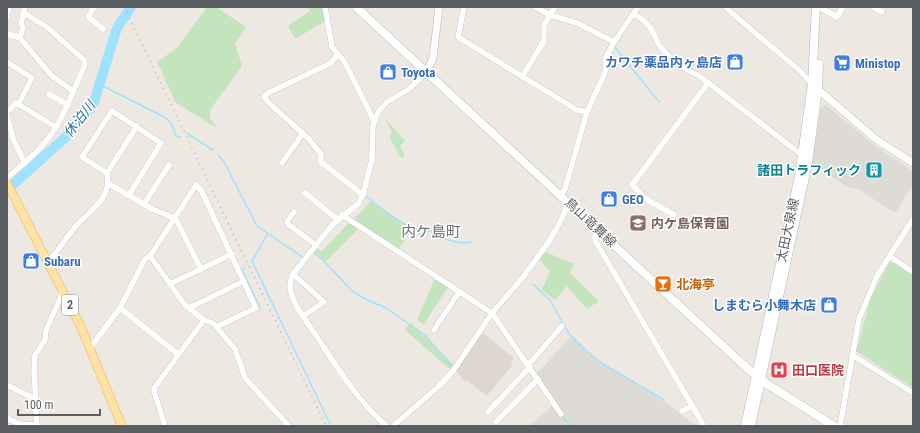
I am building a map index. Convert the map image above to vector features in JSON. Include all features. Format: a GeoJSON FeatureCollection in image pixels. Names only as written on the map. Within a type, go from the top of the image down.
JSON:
{"type":"FeatureCollection","features":[{"type":"Feature","properties":{"kind":"main road","name":"鳥山竜舞線"},"geometry":{"type":"LineString","coordinates":[[356,7],[758,377],[834,426]]}},
{"type":"Feature","properties":{"kind":"main road","name":"太田大泉線"},"geometry":{"type":"LineString","coordinates":[[745,426],[758,377],[806,154],[815,87],[820,7]]}},
{"type":"Feature","properties":{"kind":"main road","name":"2"},"geometry":{"type":"LineString","coordinates":[[8,186],[63,292],[90,348],[122,426]]}},
{"type":"Feature","properties":{"kind":"main road","name":"太田大泉線"},"geometry":{"type":"LineString","coordinates":[[751,426],[758,377]]}},
{"type":"Feature","properties":{"kind":"street"},"geometry":{"type":"LineString","coordinates":[[7,17],[9,7]]}},
{"type":"Feature","properties":{"kind":"street"},"geometry":{"type":"LineString","coordinates":[[94,7],[88,17],[103,29]]}},
{"type":"Feature","properties":{"kind":"street"},"geometry":{"type":"LineString","coordinates":[[325,7],[331,42],[344,61],[374,121]]}},
{"type":"Feature","properties":{"kind":"street"},"geometry":{"type":"LineString","coordinates":[[387,426],[360,397],[333,364],[303,316],[291,292],[291,279],[293,274],[337,219],[358,204],[363,195],[372,159],[371,133],[374,121],[384,104],[409,89],[426,73],[434,58],[439,7]]}},
{"type":"Feature","properties":{"kind":"street"},"geometry":{"type":"LineString","coordinates":[[464,7],[458,37],[577,110],[587,112]]}},
{"type":"Feature","properties":{"kind":"street"},"geometry":{"type":"LineString","coordinates":[[535,7],[550,15],[577,23],[614,42]]}},
{"type":"Feature","properties":{"kind":"street"},"geometry":{"type":"LineString","coordinates":[[522,77],[544,41],[544,25],[555,7]]}},
{"type":"Feature","properties":{"kind":"street"},"geometry":{"type":"LineString","coordinates":[[561,195],[565,189],[587,112],[605,73],[606,57],[614,42],[638,7]]}},
{"type":"Feature","properties":{"kind":"street"},"geometry":{"type":"LineString","coordinates":[[725,7],[800,71],[815,87],[877,140],[913,163]]}},
{"type":"Feature","properties":{"kind":"street"},"geometry":{"type":"LineString","coordinates":[[820,7],[838,17],[843,7]]}},
{"type":"Feature","properties":{"kind":"street"},"geometry":{"type":"LineString","coordinates":[[873,7],[882,12]]}},
{"type":"Feature","properties":{"kind":"street"},"geometry":{"type":"LineString","coordinates":[[7,178],[25,163],[56,127],[68,105],[85,65],[84,60],[25,10],[21,24],[23,28],[20,38]]}},
{"type":"Feature","properties":{"kind":"street"},"geometry":{"type":"LineString","coordinates":[[633,14],[646,23],[657,38],[657,42],[669,56],[806,154]]}},
{"type":"Feature","properties":{"kind":"street"},"geometry":{"type":"LineString","coordinates":[[7,34],[20,38],[52,76],[73,91]]}},
{"type":"Feature","properties":{"kind":"street"},"geometry":{"type":"LineString","coordinates":[[338,54],[332,63],[265,96],[266,100],[303,133],[321,154],[321,162],[363,195]]}},
{"type":"Feature","properties":{"kind":"street"},"geometry":{"type":"LineString","coordinates":[[7,62],[32,78],[18,105]]}},
{"type":"Feature","properties":{"kind":"street"},"geometry":{"type":"LineString","coordinates":[[674,215],[646,199],[632,185],[708,83]]}},
{"type":"Feature","properties":{"kind":"street"},"geometry":{"type":"LineString","coordinates":[[49,94],[68,105]]}},
{"type":"Feature","properties":{"kind":"street"},"geometry":{"type":"LineString","coordinates":[[7,112],[16,103],[56,127]]}},
{"type":"Feature","properties":{"kind":"street"},"geometry":{"type":"LineString","coordinates":[[107,173],[82,157],[112,111],[161,142],[129,195]]}},
{"type":"Feature","properties":{"kind":"street"},"geometry":{"type":"LineString","coordinates":[[7,116],[14,141],[25,163]]}},
{"type":"Feature","properties":{"kind":"street"},"geometry":{"type":"LineString","coordinates":[[47,263],[77,225],[100,203],[109,184],[107,173],[137,126]]}},
{"type":"Feature","properties":{"kind":"street"},"geometry":{"type":"LineString","coordinates":[[282,163],[303,133]]}},
{"type":"Feature","properties":{"kind":"street"},"geometry":{"type":"LineString","coordinates":[[144,204],[169,165]]}},
{"type":"Feature","properties":{"kind":"street"},"geometry":{"type":"LineString","coordinates":[[109,184],[144,204],[174,218],[201,269]]}},
{"type":"Feature","properties":{"kind":"street"},"geometry":{"type":"LineString","coordinates":[[90,348],[120,308],[145,259],[150,256],[195,186],[198,186],[232,254],[256,308],[216,327]]}},
{"type":"Feature","properties":{"kind":"street"},"geometry":{"type":"LineString","coordinates":[[305,194],[337,219]]}},
{"type":"Feature","properties":{"kind":"street"},"geometry":{"type":"LineString","coordinates":[[393,426],[453,372],[492,313],[523,277],[548,243],[569,203]]}},
{"type":"Feature","properties":{"kind":"street"},"geometry":{"type":"LineString","coordinates":[[294,212],[287,222],[289,225],[316,245]]}},
{"type":"Feature","properties":{"kind":"street"},"geometry":{"type":"LineString","coordinates":[[342,215],[492,313],[561,414]]}},
{"type":"Feature","properties":{"kind":"street"},"geometry":{"type":"LineString","coordinates":[[840,426],[859,319],[877,276],[913,219]]}},
{"type":"Feature","properties":{"kind":"street"},"geometry":{"type":"LineString","coordinates":[[599,230],[594,237],[596,242],[704,426]]}},
{"type":"Feature","properties":{"kind":"street"},"geometry":{"type":"LineString","coordinates":[[170,284],[232,254]]}},
{"type":"Feature","properties":{"kind":"street"},"geometry":{"type":"LineString","coordinates":[[150,256],[189,308],[204,320],[213,323],[236,349],[246,378],[289,426]]}},
{"type":"Feature","properties":{"kind":"street"},"geometry":{"type":"LineString","coordinates":[[889,256],[913,272]]}},
{"type":"Feature","properties":{"kind":"street"},"geometry":{"type":"LineString","coordinates":[[293,274],[324,302],[303,316]]}},
{"type":"Feature","properties":{"kind":"street"},"geometry":{"type":"LineString","coordinates":[[189,308],[244,281]]}},
{"type":"Feature","properties":{"kind":"street"},"geometry":{"type":"LineString","coordinates":[[7,418],[19,424],[37,426],[35,355],[45,340],[46,330],[63,292]]}},
{"type":"Feature","properties":{"kind":"street"},"geometry":{"type":"LineString","coordinates":[[434,330],[459,292]]}},
{"type":"Feature","properties":{"kind":"street"},"geometry":{"type":"LineString","coordinates":[[120,308],[178,354]]}},
{"type":"Feature","properties":{"kind":"street"},"geometry":{"type":"LineString","coordinates":[[165,426],[154,391],[155,387],[204,320]]}},
{"type":"Feature","properties":{"kind":"street"},"geometry":{"type":"LineString","coordinates":[[488,412],[562,326]]}},
{"type":"Feature","properties":{"kind":"street"},"geometry":{"type":"LineString","coordinates":[[852,355],[913,393]]}},
{"type":"Feature","properties":{"kind":"street"},"geometry":{"type":"LineString","coordinates":[[496,422],[538,379]]}},
{"type":"Feature","properties":{"kind":"street"},"geometry":{"type":"LineString","coordinates":[[7,385],[31,397],[35,397]]}},
{"type":"Feature","properties":{"kind":"street"},"geometry":{"type":"LineString","coordinates":[[682,411],[692,406]]}},
{"type":"Feature","properties":{"kind":"shaded area"},"geometry":{"type":"Polygon","coordinates":[[[826,105],[874,145],[913,171],[913,185],[895,213],[858,189],[848,187],[812,164],[821,106],[826,105]]]}},
{"type":"Feature","properties":{"kind":"shaded area"},"geometry":{"type":"Polygon","coordinates":[[[483,333],[514,358],[511,362],[513,364],[487,396],[467,380],[465,382],[457,372],[457,369],[483,333]]]}},
{"type":"Feature","properties":{"kind":"shaded area"},"geometry":{"type":"Polygon","coordinates":[[[571,337],[586,351],[606,366],[671,406],[696,426],[529,426],[553,405],[561,417],[564,415],[537,373],[571,337]]]}},
{"type":"Feature","properties":{"kind":"green space"},"geometry":{"type":"Polygon","coordinates":[[[207,7],[216,7],[246,27],[235,44],[242,66],[210,110],[210,118],[217,128],[176,103],[157,62],[177,48],[207,7]]]}},
{"type":"Feature","properties":{"kind":"green space"},"geometry":{"type":"Polygon","coordinates":[[[307,7],[322,7],[325,21],[295,39],[288,26],[310,11],[307,7]]]}},
{"type":"Feature","properties":{"kind":"green space"},"geometry":{"type":"Polygon","coordinates":[[[384,117],[405,141],[400,146],[405,156],[401,158],[390,138],[392,132],[384,117]]]}},
{"type":"Feature","properties":{"kind":"green space"},"geometry":{"type":"Polygon","coordinates":[[[371,201],[411,230],[398,250],[353,220],[371,201]]]}},
{"type":"Feature","properties":{"kind":"green space"},"geometry":{"type":"Polygon","coordinates":[[[349,223],[358,229],[326,261],[314,252],[317,248],[321,252],[349,223]]]}},
{"type":"Feature","properties":{"kind":"green space"},"geometry":{"type":"Polygon","coordinates":[[[543,251],[574,264],[570,273],[599,301],[587,309],[567,286],[555,300],[542,290],[550,271],[538,258],[543,251]]]}},
{"type":"Feature","properties":{"kind":"green space"},"geometry":{"type":"Polygon","coordinates":[[[893,262],[913,275],[913,388],[856,351],[871,298],[889,263],[893,262]]]}},
{"type":"Feature","properties":{"kind":"green space"},"geometry":{"type":"Polygon","coordinates":[[[435,278],[448,287],[424,324],[417,320],[435,278]]]}},
{"type":"Feature","properties":{"kind":"green space"},"geometry":{"type":"Polygon","coordinates":[[[410,323],[453,364],[450,369],[405,330],[410,323]]]}},
{"type":"Feature","properties":{"kind":"waterway","name":"休泊川"},"geometry":{"type":"LineString","coordinates":[[7,190],[67,136],[93,105],[117,28],[131,7]]}},
{"type":"Feature","properties":{"kind":"waterway"},"geometry":{"type":"LineString","coordinates":[[614,46],[659,102]]}},
{"type":"Feature","properties":{"kind":"waterway"},"geometry":{"type":"LineString","coordinates":[[99,84],[166,118],[171,123],[176,136],[181,137]]}},
{"type":"Feature","properties":{"kind":"waterway"},"geometry":{"type":"LineString","coordinates":[[188,134],[213,150]]}},
{"type":"Feature","properties":{"kind":"waterway"},"geometry":{"type":"LineString","coordinates":[[219,156],[224,162],[257,226],[304,258]]}},
{"type":"Feature","properties":{"kind":"waterway"},"geometry":{"type":"LineString","coordinates":[[365,195],[387,213],[420,234],[430,231],[454,242],[471,242]]}},
{"type":"Feature","properties":{"kind":"waterway"},"geometry":{"type":"LineString","coordinates":[[267,235],[252,261],[331,426]]}},
{"type":"Feature","properties":{"kind":"waterway"},"geometry":{"type":"LineString","coordinates":[[313,252],[322,259],[352,291],[367,300],[386,308],[425,335],[451,366]]}},
{"type":"Feature","properties":{"kind":"waterway"},"geometry":{"type":"LineString","coordinates":[[245,268],[242,270],[260,308]]}},
{"type":"Feature","properties":{"kind":"waterway"},"geometry":{"type":"LineString","coordinates":[[533,284],[550,300],[569,334],[588,352],[603,364],[664,400]]}},
{"type":"Feature","properties":{"kind":"waterway"},"geometry":{"type":"LineString","coordinates":[[563,417],[570,426]]}},
{"type":"Feature","properties":{"kind":"railway"},"geometry":{"type":"LineString","coordinates":[[124,7],[326,426]]}},
{"type":"Feature","properties":{"kind":"place","name":"カワチ薬品内ヶ島店"},"geometry":{"type":"Point","coordinates":[735,62]}},
{"type":"Feature","properties":{"kind":"place","name":"Ministop"},"geometry":{"type":"Point","coordinates":[842,63]}},
{"type":"Feature","properties":{"kind":"place","name":"Toyota"},"geometry":{"type":"Point","coordinates":[388,72]}},
{"type":"Feature","properties":{"kind":"place","name":"諸田トラフィック"},"geometry":{"type":"Point","coordinates":[874,170]}},
{"type":"Feature","properties":{"kind":"place","name":"GEO"},"geometry":{"type":"Point","coordinates":[609,199]}},
{"type":"Feature","properties":{"kind":"place","name":"内ケ島保育園"},"geometry":{"type":"Point","coordinates":[638,223]}},
{"type":"Feature","properties":{"kind":"place","name":"Subaru"},"geometry":{"type":"Point","coordinates":[31,261]}},
{"type":"Feature","properties":{"kind":"place","name":"北海亭"},"geometry":{"type":"Point","coordinates":[663,284]}},
{"type":"Feature","properties":{"kind":"place","name":"しまむら小舞木店"},"geometry":{"type":"Point","coordinates":[829,305]}},
{"type":"Feature","properties":{"kind":"place","name":"田口医院"},"geometry":{"type":"Point","coordinates":[779,370]}},
{"type":"Feature","properties":{"kind":"district","name":"内ケ島町"},"geometry":{"type":"Point","coordinates":[431,232]}}]}
